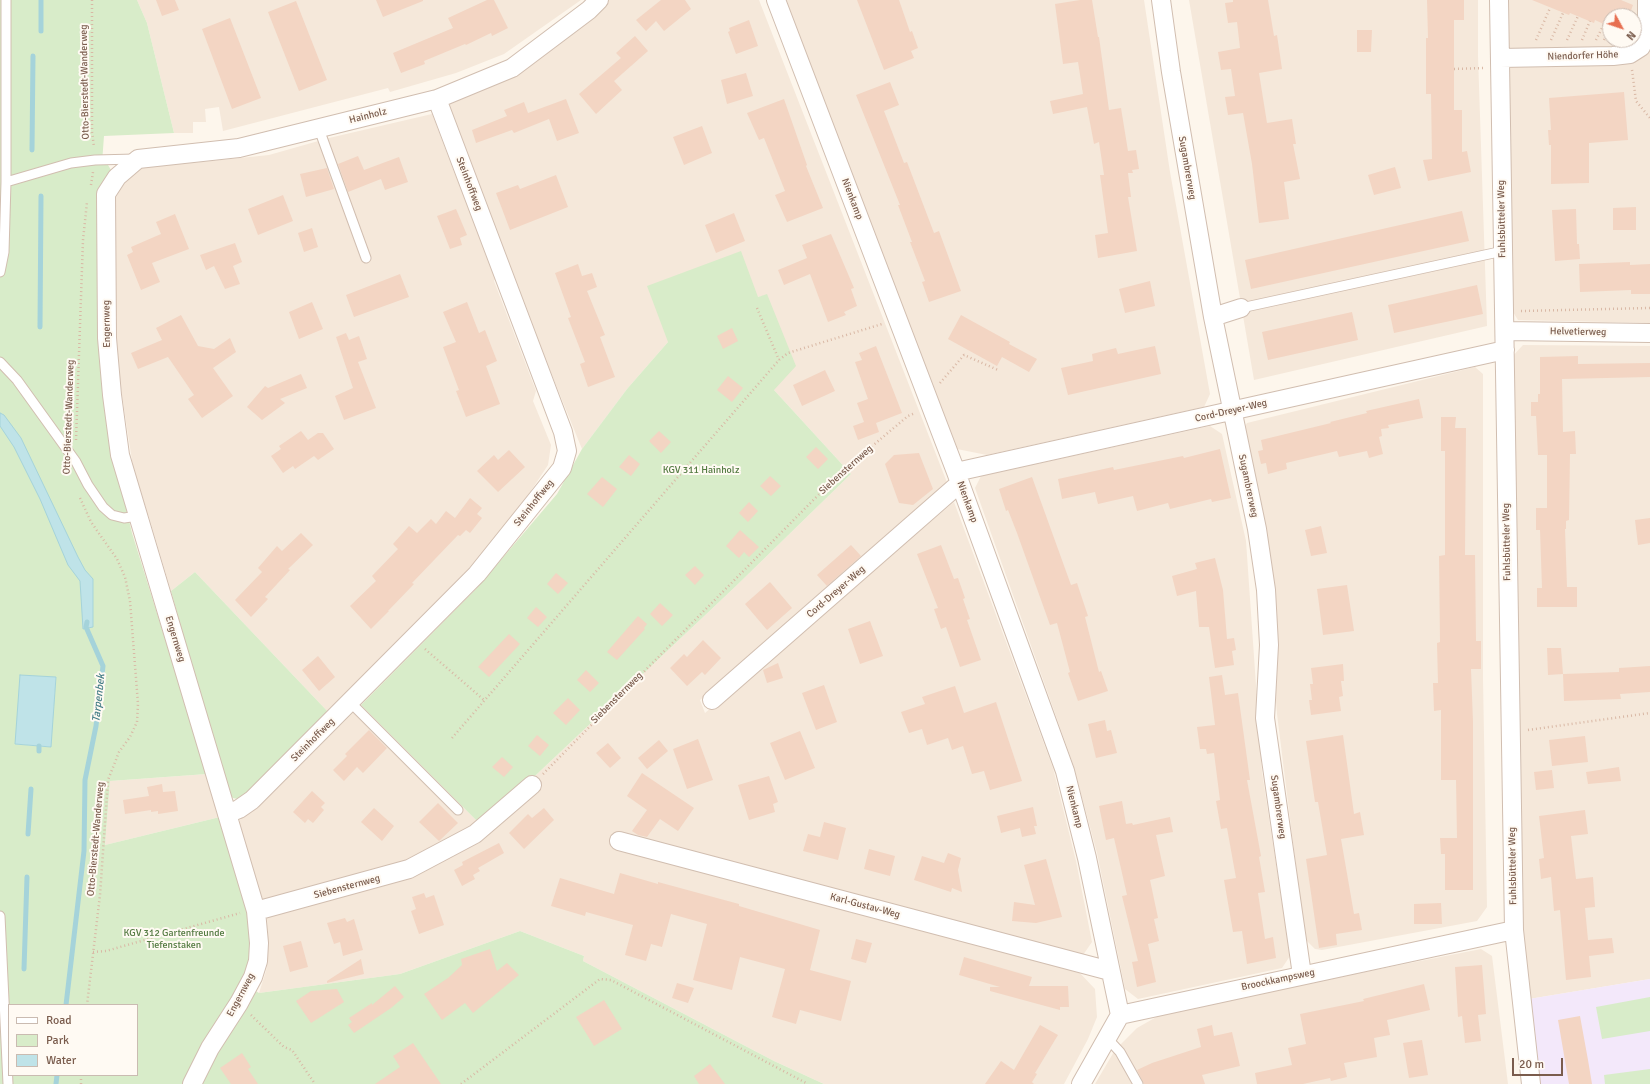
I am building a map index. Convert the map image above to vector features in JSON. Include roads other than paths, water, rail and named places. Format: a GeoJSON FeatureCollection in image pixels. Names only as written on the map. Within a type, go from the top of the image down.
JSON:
{"type":"FeatureCollection","features":[{"type":"Feature","properties":{"kind":"street","name":"Hainholz"},"geometry":{"type":"LineString","coordinates":[[138,159],[239,148],[437,100],[512,68],[589,10],[599,0]]}},
{"type":"Feature","properties":{"kind":"street","name":"Nienkamp"},"geometry":{"type":"LineString","coordinates":[[776,0],[958,478],[1065,771],[1087,858],[1120,1015]]}},
{"type":"Feature","properties":{"kind":"street","name":"Sugambrerweg"},"geometry":{"type":"LineString","coordinates":[[1161,0],[1171,72],[1213,317],[1257,529],[1266,590],[1270,645],[1265,718],[1302,975]]}},
{"type":"Feature","properties":{"kind":"street","name":"Fuhlsbütteler Weg"},"geometry":{"type":"LineString","coordinates":[[1499,0],[1514,930],[1531,1084]]}},
{"type":"Feature","properties":{"kind":"street","name":"Niendorfer Höhe"},"geometry":{"type":"LineString","coordinates":[[1500,62],[1544,57],[1613,56],[1630,54],[1641,47],[1647,33],[1647,0]]}},
{"type":"Feature","properties":{"kind":"street","name":"Steinhoffweg"},"geometry":{"type":"LineString","coordinates":[[227,814],[239,810],[252,800],[477,574],[562,468],[567,451],[563,432],[437,100]]}},
{"type":"Feature","properties":{"kind":"street","name":"Engernweg"},"geometry":{"type":"LineString","coordinates":[[138,159],[117,177],[106,194],[107,338],[112,395],[120,455],[256,911],[259,943],[258,961],[253,977],[239,1003],[210,1048],[192,1084]]}},
{"type":"Feature","properties":{"kind":"street"},"geometry":{"type":"LineString","coordinates":[[1213,317],[1241,308]]}},
{"type":"Feature","properties":{"kind":"street","name":"Helvetierweg"},"geometry":{"type":"LineString","coordinates":[[1505,331],[1650,333]]}},
{"type":"Feature","properties":{"kind":"street","name":"Cord-Dreyer-Weg"},"geometry":{"type":"LineString","coordinates":[[712,700],[958,478],[1232,411],[1505,350]]}},
{"type":"Feature","properties":{"kind":"street","name":"Siebensternweg"},"geometry":{"type":"LineString","coordinates":[[256,911],[409,869],[475,834],[532,785]]}},
{"type":"Feature","properties":{"kind":"street","name":"Karl-Gustav-Weg"},"geometry":{"type":"LineString","coordinates":[[619,840],[1110,971]]}},
{"type":"Feature","properties":{"kind":"street","name":"Broockkampsweg"},"geometry":{"type":"LineString","coordinates":[[1120,1015],[1514,930]]}},
{"type":"Feature","properties":{"kind":"street"},"geometry":{"type":"LineString","coordinates":[[1081,1084],[1120,1015]]}},
{"type":"Feature","properties":{"kind":"lane"},"geometry":{"type":"LineString","coordinates":[[0,272],[4,252],[6,182],[6,0]]}},
{"type":"Feature","properties":{"kind":"lane"},"geometry":{"type":"LineString","coordinates":[[319,128],[366,258]]}},
{"type":"Feature","properties":{"kind":"lane"},"geometry":{"type":"LineString","coordinates":[[6,182],[71,164],[95,160],[138,159]]}},
{"type":"Feature","properties":{"kind":"lane"},"geometry":{"type":"LineString","coordinates":[[1241,308],[1503,251]]}},
{"type":"Feature","properties":{"kind":"lane"},"geometry":{"type":"LineString","coordinates":[[0,362],[17,380],[76,462],[99,502],[112,515],[124,518],[138,516]]}},
{"type":"Feature","properties":{"kind":"lane"},"geometry":{"type":"LineString","coordinates":[[350,702],[458,810]]}},
{"type":"Feature","properties":{"kind":"lane"},"geometry":{"type":"LineString","coordinates":[[0,916],[8,1084]]}},
{"type":"Feature","properties":{"kind":"lane"},"geometry":{"type":"LineString","coordinates":[[1107,1038],[1120,1052],[1138,1084]]}},
{"type":"Feature","properties":{"kind":"water"},"geometry":{"type":"Polygon","coordinates":[[[0,413],[4,415],[21,438],[78,557],[85,570],[93,579],[93,627],[83,629],[80,581],[68,565],[40,499],[14,447],[0,426],[0,413]]]}},
{"type":"Feature","properties":{"kind":"water"},"geometry":{"type":"Polygon","coordinates":[[[20,675],[56,677],[51,747],[15,744],[20,675]]]}},
{"type":"Feature","properties":{"kind":"waterway"},"geometry":{"type":"LineString","coordinates":[[41,0],[41,31]]}},
{"type":"Feature","properties":{"kind":"waterway"},"geometry":{"type":"LineString","coordinates":[[32,150],[33,56]]}},
{"type":"Feature","properties":{"kind":"waterway"},"geometry":{"type":"LineString","coordinates":[[40,327],[41,196]]}},
{"type":"Feature","properties":{"kind":"waterway","name":"Tarpenbek"},"geometry":{"type":"LineString","coordinates":[[66,1004],[84,851],[85,780],[96,726],[103,666],[86,627],[87,622]]}},
{"type":"Feature","properties":{"kind":"waterway"},"geometry":{"type":"LineString","coordinates":[[39,746],[39,751]]}},
{"type":"Feature","properties":{"kind":"waterway"},"geometry":{"type":"LineString","coordinates":[[28,834],[31,789]]}},
{"type":"Feature","properties":{"kind":"waterway"},"geometry":{"type":"LineString","coordinates":[[24,969],[27,877]]}},
{"type":"Feature","properties":{"kind":"waterway","name":"Tarpenbek"},"geometry":{"type":"LineString","coordinates":[[56,1084],[57,1076]]}},
{"type":"Feature","properties":{"kind":"park label","name":"KGV 311 Hainholz"},"geometry":{"type":"Point","coordinates":[701,470]}},
{"type":"Feature","properties":{"kind":"park label","name":"KGV 312 Gartenfreunde Tiefenstaken"},"geometry":{"type":"Point","coordinates":[174,938]}}]}
